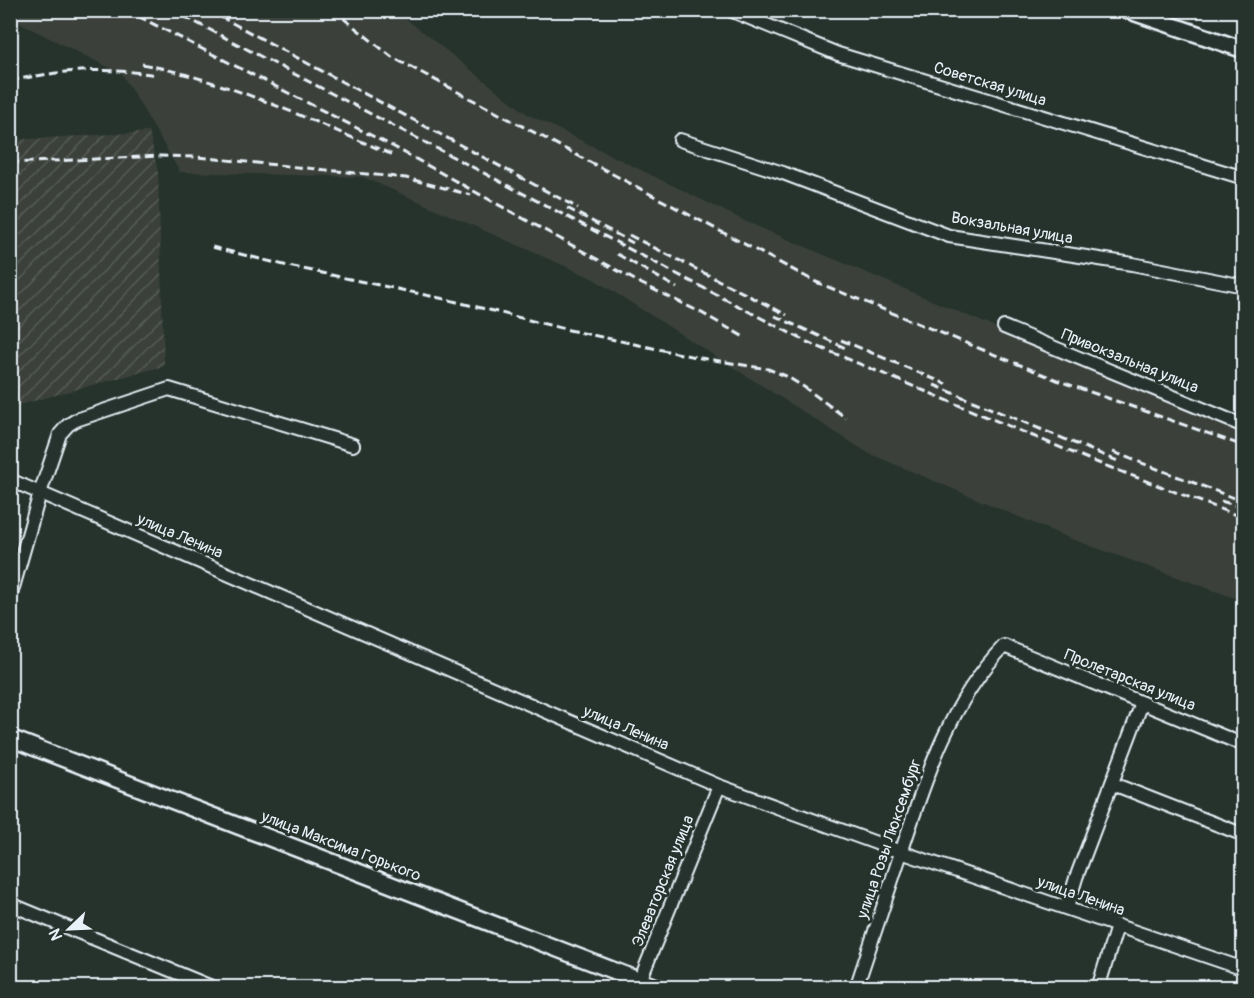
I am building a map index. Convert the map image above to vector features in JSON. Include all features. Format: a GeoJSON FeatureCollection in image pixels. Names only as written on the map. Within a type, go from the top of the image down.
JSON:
{"type":"FeatureCollection","features":[{"type":"Feature","properties":{"kind":"street","name":"Советская улица"},"geometry":{"type":"LineString","coordinates":[[730,10],[838,54],[1244,178]]}},
{"type":"Feature","properties":{"kind":"street"},"geometry":{"type":"LineString","coordinates":[[1126,10],[1244,50]]}},
{"type":"Feature","properties":{"kind":"street","name":"Вокзальная улица"},"geometry":{"type":"LineString","coordinates":[[680,140],[783,173],[950,236],[1132,264],[1244,286]]}},
{"type":"Feature","properties":{"kind":"street","name":"Привокзальная улица"},"geometry":{"type":"LineString","coordinates":[[1004,327],[1244,426]]}},
{"type":"Feature","properties":{"kind":"street"},"geometry":{"type":"LineString","coordinates":[[10,598],[40,493],[60,434],[76,420],[169,389],[353,445]]}},
{"type":"Feature","properties":{"kind":"street","name":"улица Ленина"},"geometry":{"type":"LineString","coordinates":[[10,480],[719,786],[901,852],[1244,969]]}},
{"type":"Feature","properties":{"kind":"street","name":"Пролетарская улица"},"geometry":{"type":"LineString","coordinates":[[1004,646],[1244,745]]}},
{"type":"Feature","properties":{"kind":"street","name":"улица Розы Люксембург"},"geometry":{"type":"LineString","coordinates":[[856,987],[926,776],[957,710],[991,660],[1004,646]]}},
{"type":"Feature","properties":{"kind":"street"},"geometry":{"type":"LineString","coordinates":[[1067,909],[1076,878],[1142,703]]}},
{"type":"Feature","properties":{"kind":"street","name":"улица Максима Горького"},"geometry":{"type":"LineString","coordinates":[[10,738],[639,984],[659,987]]}},
{"type":"Feature","properties":{"kind":"street"},"geometry":{"type":"LineString","coordinates":[[1113,784],[1244,835]]}},
{"type":"Feature","properties":{"kind":"street","name":"Элеваторская улица"},"geometry":{"type":"LineString","coordinates":[[639,984],[719,786]]}},
{"type":"Feature","properties":{"kind":"street"},"geometry":{"type":"LineString","coordinates":[[10,904],[214,987]]}},
{"type":"Feature","properties":{"kind":"street"},"geometry":{"type":"LineString","coordinates":[[1098,987],[1117,926]]}},
{"type":"Feature","properties":{"kind":"shaded area"},"geometry":{"type":"Polygon","coordinates":[[[10,11],[396,11],[527,114],[747,222],[1206,417],[1243,430],[1243,601],[1069,538],[868,453],[592,278],[363,177],[180,172],[122,74],[11,19],[10,11]]]}},
{"type":"Feature","properties":{"kind":"shaded area"},"geometry":{"type":"Polygon","coordinates":[[[149,132],[158,172],[164,366],[11,407],[11,140],[149,132]]]}},
{"type":"Feature","properties":{"kind":"railway"},"geometry":{"type":"LineString","coordinates":[[126,10],[394,147],[642,284],[700,312],[744,337]]}},
{"type":"Feature","properties":{"kind":"railway"},"geometry":{"type":"LineString","coordinates":[[172,10],[807,342],[1088,459],[1244,518]]}},
{"type":"Feature","properties":{"kind":"railway"},"geometry":{"type":"LineString","coordinates":[[208,10],[578,208]]}},
{"type":"Feature","properties":{"kind":"railway"},"geometry":{"type":"LineString","coordinates":[[333,10],[392,57],[816,282],[1062,382],[1244,446]]}},
{"type":"Feature","properties":{"kind":"railway"},"geometry":{"type":"LineString","coordinates":[[142,64],[174,71],[238,91],[393,155]]}},
{"type":"Feature","properties":{"kind":"railway"},"geometry":{"type":"LineString","coordinates":[[10,81],[47,74],[101,70],[156,75]]}},
{"type":"Feature","properties":{"kind":"railway"},"geometry":{"type":"LineString","coordinates":[[10,163],[161,156],[197,157],[406,178],[471,195]]}},
{"type":"Feature","properties":{"kind":"railway"},"geometry":{"type":"LineString","coordinates":[[567,208],[633,243]]}},
{"type":"Feature","properties":{"kind":"railway"},"geometry":{"type":"LineString","coordinates":[[629,235],[787,315]]}},
{"type":"Feature","properties":{"kind":"railway"},"geometry":{"type":"LineString","coordinates":[[212,247],[284,265],[449,300],[569,330],[695,357],[768,369],[804,387],[846,418]]}},
{"type":"Feature","properties":{"kind":"railway"},"geometry":{"type":"LineString","coordinates":[[617,254],[677,288]]}},
{"type":"Feature","properties":{"kind":"railway"},"geometry":{"type":"LineString","coordinates":[[775,316],[848,349]]}},
{"type":"Feature","properties":{"kind":"railway"},"geometry":{"type":"LineString","coordinates":[[841,340],[946,384]]}},
{"type":"Feature","properties":{"kind":"railway"},"geometry":{"type":"LineString","coordinates":[[934,385],[1120,462]]}},
{"type":"Feature","properties":{"kind":"railway"},"geometry":{"type":"LineString","coordinates":[[1113,452],[1234,498]]}},
{"type":"Feature","properties":{"kind":"railway"},"geometry":{"type":"LineString","coordinates":[[1221,501],[1244,508]]}}]}
